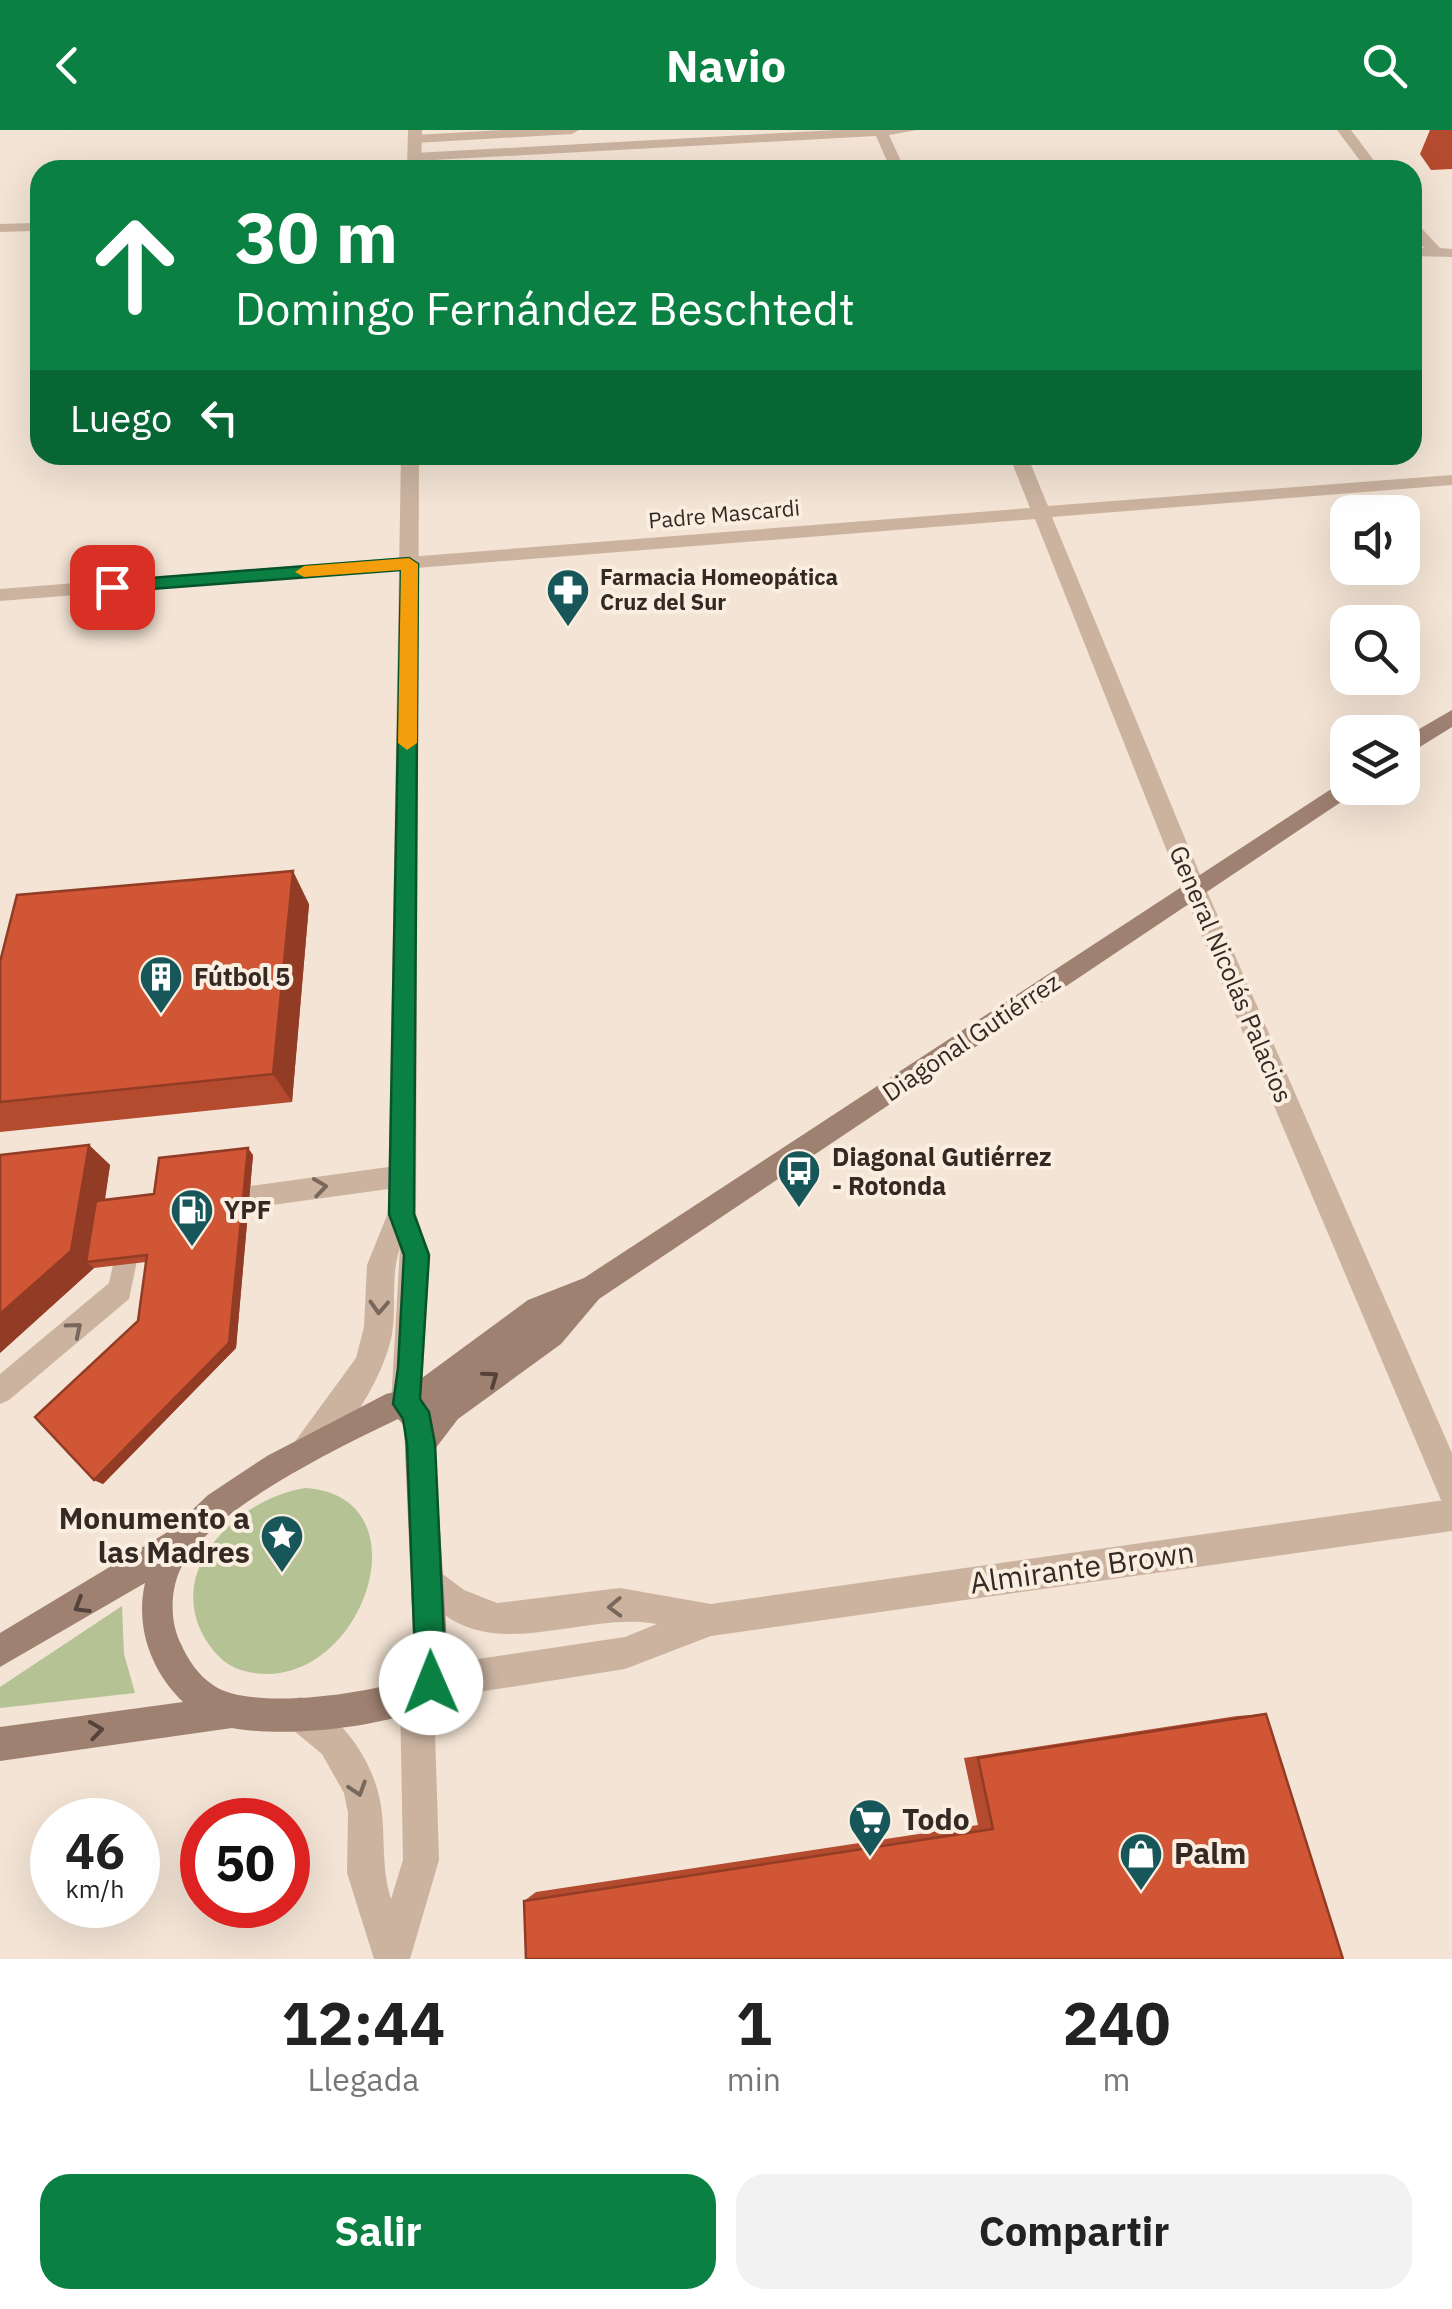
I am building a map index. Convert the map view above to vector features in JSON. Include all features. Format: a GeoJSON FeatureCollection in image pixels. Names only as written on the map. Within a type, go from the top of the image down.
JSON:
{"type":"FeatureCollection","features":[{"type":"Feature","properties":{"kind":"main road"},"geometry":{"type":"LineString","coordinates":[[1420,738],[1452,717]]}},
{"type":"Feature","properties":{"kind":"main road","name":"Diagonal Gutiérrez"},"geometry":{"type":"LineString","coordinates":[[191,1532],[204,1518],[302,1451],[396,1404],[408,1405],[538,1310],[594,1288],[1330,798]]}},
{"type":"Feature","properties":{"kind":"main road","name":"Diagonal Gutiérrez"},"geometry":{"type":"LineString","coordinates":[[421,1444],[448,1409],[551,1334],[594,1288]]}},
{"type":"Feature","properties":{"kind":"main road"},"geometry":{"type":"LineString","coordinates":[[0,1744],[227,1713],[271,1718],[424,1689],[428,1579],[421,1444],[416,1412],[408,1405]]}},
{"type":"Feature","properties":{"kind":"main road"},"geometry":{"type":"LineString","coordinates":[[0,1651],[102,1593],[191,1532]]}},
{"type":"Feature","properties":{"kind":"main road"},"geometry":{"type":"LineString","coordinates":[[191,1532],[173,1550],[164,1574],[158,1630],[166,1657],[185,1683],[227,1713]]}},
{"type":"Feature","properties":{"kind":"street"},"geometry":{"type":"LineString","coordinates":[[414,160],[415,134],[572,130]]}},
{"type":"Feature","properties":{"kind":"street"},"geometry":{"type":"LineString","coordinates":[[459,160],[910,130]]}},
{"type":"Feature","properties":{"kind":"street"},"geometry":{"type":"LineString","coordinates":[[1344,130],[1366,160]]}},
{"type":"Feature","properties":{"kind":"street"},"geometry":{"type":"LineString","coordinates":[[881,132],[894,160]]}},
{"type":"Feature","properties":{"kind":"street"},"geometry":{"type":"LineString","coordinates":[[0,228],[30,227]]}},
{"type":"Feature","properties":{"kind":"street"},"geometry":{"type":"LineString","coordinates":[[1422,232],[1444,253]]}},
{"type":"Feature","properties":{"kind":"street"},"geometry":{"type":"LineString","coordinates":[[408,1405],[416,1255],[402,1214],[410,465]]}},
{"type":"Feature","properties":{"kind":"street","name":"General Nicolás Palacios"},"geometry":{"type":"LineString","coordinates":[[1022,465],[1194,888],[1452,1490]]}},
{"type":"Feature","properties":{"kind":"street","name":"Padre Mascardi"},"geometry":{"type":"LineString","coordinates":[[0,595],[1452,480]]}},
{"type":"Feature","properties":{"kind":"street"},"geometry":{"type":"LineString","coordinates":[[302,1451],[360,1382],[371,1356],[377,1336],[381,1263],[402,1214]]}},
{"type":"Feature","properties":{"kind":"street","name":"Almirante Brown"},"geometry":{"type":"LineString","coordinates":[[424,1689],[625,1653],[712,1620],[1452,1515]]}},
{"type":"Feature","properties":{"kind":"street","name":"Almirante Brown"},"geometry":{"type":"LineString","coordinates":[[428,1579],[458,1609],[478,1618],[504,1621],[621,1604],[712,1620]]}},
{"type":"Feature","properties":{"kind":"street"},"geometry":{"type":"LineString","coordinates":[[392,1958],[421,1860],[424,1689]]}},
{"type":"Feature","properties":{"kind":"street"},"geometry":{"type":"LineString","coordinates":[[300,1714],[334,1742],[360,1788],[365,1813],[364,1873],[392,1958]]}},
{"type":"Feature","properties":{"kind":"lane"},"geometry":{"type":"LineString","coordinates":[[190,1206],[402,1176]]}},
{"type":"Feature","properties":{"kind":"lane"},"geometry":{"type":"LineString","coordinates":[[0,1391],[120,1290],[134,1214]]}},
{"type":"Feature","properties":{"kind":"green space"},"geometry":{"type":"Polygon","coordinates":[[[305,1488],[344,1500],[366,1525],[372,1558],[365,1595],[346,1630],[318,1657],[282,1673],[241,1670],[219,1656],[203,1635],[194,1609],[194,1584],[202,1560],[235,1520],[281,1494],[305,1488]]]}},
{"type":"Feature","properties":{"kind":"green space"},"geometry":{"type":"Polygon","coordinates":[[[122,1606],[124,1654],[135,1693],[0,1708],[0,1687],[122,1606]]]}},
{"type":"Feature","properties":{"kind":"building","name":"Fútbol 5"},"geometry":{"type":"Polygon","coordinates":[[[293,871],[273,1074],[0,1102],[0,962],[17,895],[293,871]]]}},
{"type":"Feature","properties":{"kind":"building"},"geometry":{"type":"Polygon","coordinates":[[[89,1145],[71,1251],[0,1314],[0,1155],[89,1145]]]}},
{"type":"Feature","properties":{"kind":"building"},"geometry":{"type":"Polygon","coordinates":[[[248,1148],[229,1343],[94,1480],[35,1417],[138,1321],[147,1255],[86,1262],[96,1201],[154,1194],[159,1158],[248,1148]]]}},
{"type":"Feature","properties":{"kind":"building"},"geometry":{"type":"Polygon","coordinates":[[[1266,1714],[1343,1959],[526,1959],[524,1901],[993,1829],[978,1758],[1266,1714]]]}},
{"type":"Feature","properties":{"kind":"slow traffic"},"geometry":{"type":"LineString","coordinates":[[304,572],[409,564],[407,743]]}},
{"type":"Feature","properties":{"kind":"place","name":"Farmacia Homeopática Cruz del Sur"},"geometry":{"type":"Point","coordinates":[568,628]}},
{"type":"Feature","properties":{"kind":"place","name":"Fútbol 5"},"geometry":{"type":"Point","coordinates":[161,1015]}},
{"type":"Feature","properties":{"kind":"place","name":"Diagonal Gutiérrez - Rotonda"},"geometry":{"type":"Point","coordinates":[799,1209]}},
{"type":"Feature","properties":{"kind":"place","name":"YPF"},"geometry":{"type":"Point","coordinates":[192,1248]}},
{"type":"Feature","properties":{"kind":"place","name":"Monumento a las Madres"},"geometry":{"type":"Point","coordinates":[282,1574]}},
{"type":"Feature","properties":{"kind":"place","name":"Todo"},"geometry":{"type":"Point","coordinates":[870,1858]}},
{"type":"Feature","properties":{"kind":"place","name":"Palm"},"geometry":{"type":"Point","coordinates":[1141,1892]}},
{"type":"Feature","properties":{"kind":"route"},"geometry":{"type":"LineString","coordinates":[[112,587],[409,564],[402,1214],[416,1255],[412,1368],[406,1404],[416,1412],[421,1444],[431,1683]]}}]}
